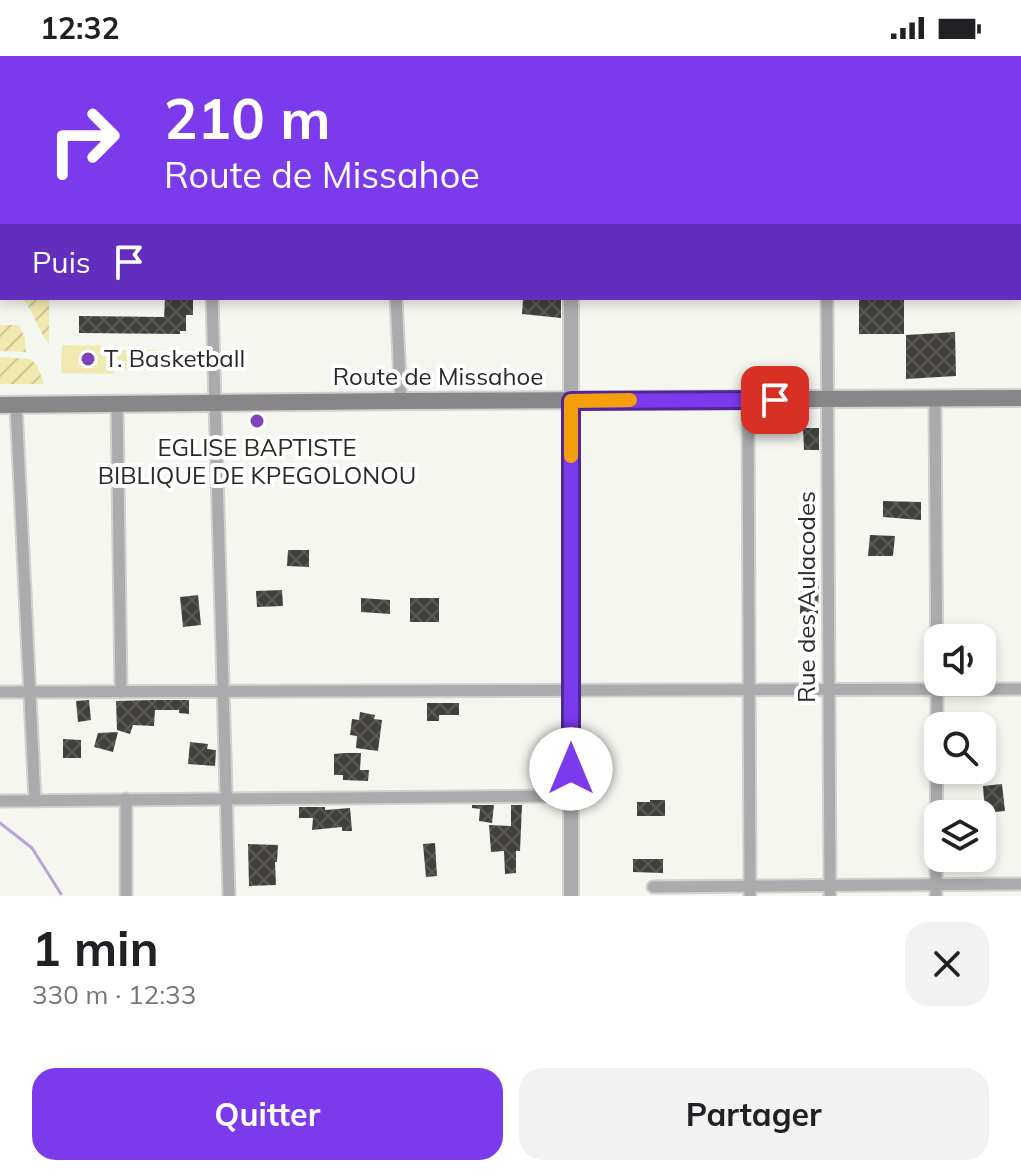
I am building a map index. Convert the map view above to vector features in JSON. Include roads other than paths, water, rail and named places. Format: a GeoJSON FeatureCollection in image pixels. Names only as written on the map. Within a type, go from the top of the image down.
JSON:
{"type":"FeatureCollection","features":[{"type":"Feature","properties":{"kind":"main road","name":"Route de Missahoe"},"geometry":{"type":"LineString","coordinates":[[8,405],[1021,398]]}},
{"type":"Feature","properties":{"kind":"street"},"geometry":{"type":"LineString","coordinates":[[212,300],[229,896]]}},
{"type":"Feature","properties":{"kind":"street"},"geometry":{"type":"LineString","coordinates":[[396,300],[401,401]]}},
{"type":"Feature","properties":{"kind":"street"},"geometry":{"type":"LineString","coordinates":[[571,300],[571,896]]}},
{"type":"Feature","properties":{"kind":"street","name":"Rue des Aulacodes"},"geometry":{"type":"LineString","coordinates":[[827,300],[830,891]]}},
{"type":"Feature","properties":{"kind":"street"},"geometry":{"type":"LineString","coordinates":[[935,399],[937,624]]}},
{"type":"Feature","properties":{"kind":"street"},"geometry":{"type":"LineString","coordinates":[[748,400],[750,891]]}},
{"type":"Feature","properties":{"kind":"street"},"geometry":{"type":"LineString","coordinates":[[117,403],[121,692]]}},
{"type":"Feature","properties":{"kind":"street"},"geometry":{"type":"LineString","coordinates":[[8,405],[30,692],[35,801]]}},
{"type":"Feature","properties":{"kind":"street"},"geometry":{"type":"LineString","coordinates":[[0,692],[924,689]]}},
{"type":"Feature","properties":{"kind":"street"},"geometry":{"type":"LineString","coordinates":[[996,689],[1021,689]]}},
{"type":"Feature","properties":{"kind":"street"},"geometry":{"type":"LineString","coordinates":[[936,890],[937,696]]}},
{"type":"Feature","properties":{"kind":"street"},"geometry":{"type":"LineString","coordinates":[[0,801],[570,796]]}},
{"type":"Feature","properties":{"kind":"street"},"geometry":{"type":"LineString","coordinates":[[126,799],[126,896]]}},
{"type":"Feature","properties":{"kind":"street"},"geometry":{"type":"LineString","coordinates":[[653,887],[830,891],[936,890],[1021,884]]}},
{"type":"Feature","properties":{"kind":"waterway"},"geometry":{"type":"LineString","coordinates":[[0,823],[32,848],[61,894]]}},
{"type":"Feature","properties":{"kind":"place","name":"T. Basketball"},"geometry":{"type":"Point","coordinates":[88,359]}},
{"type":"Feature","properties":{"kind":"place","name":"EGLISE BAPTISTE BIBLIQUE DE KPEGOLONOU"},"geometry":{"type":"Point","coordinates":[257,421]}}]}
